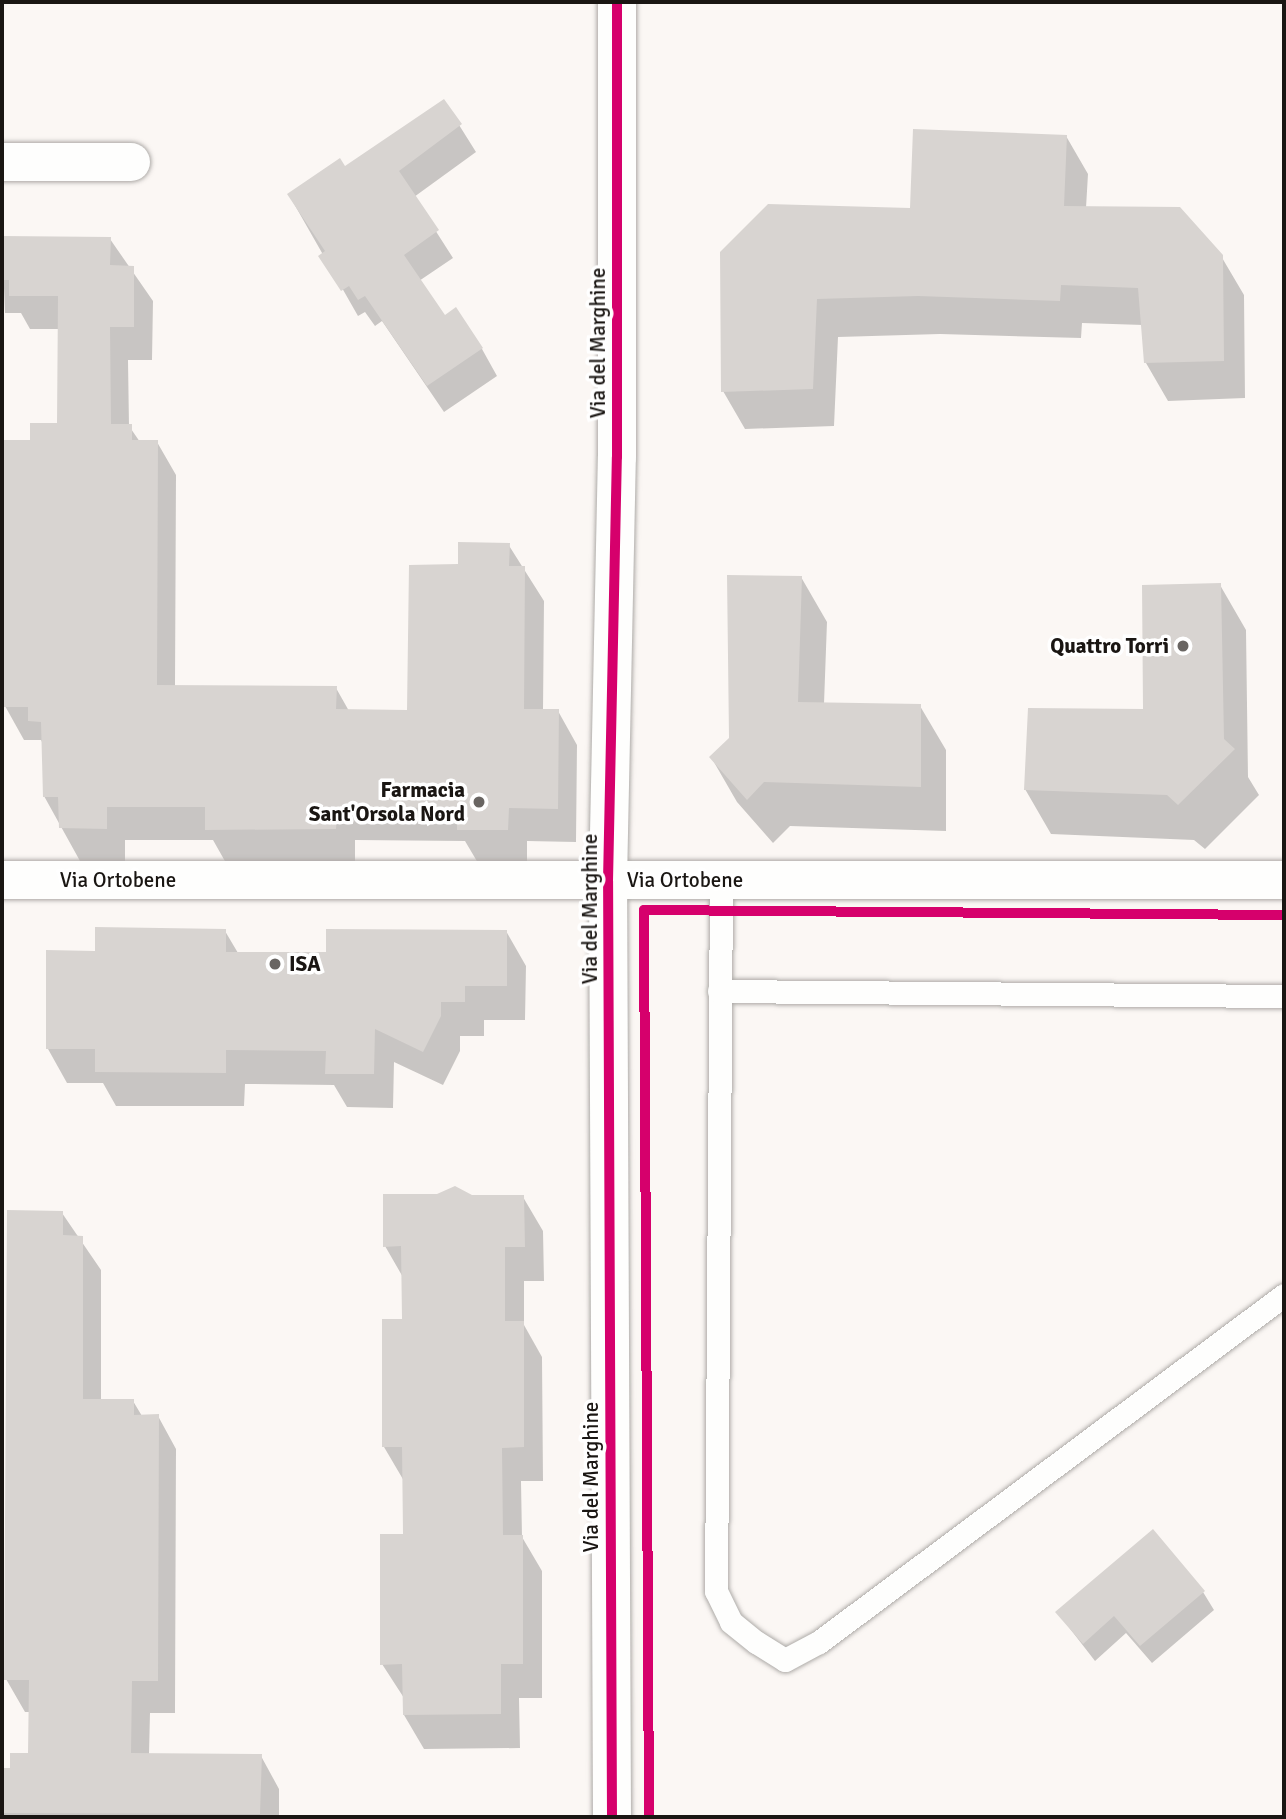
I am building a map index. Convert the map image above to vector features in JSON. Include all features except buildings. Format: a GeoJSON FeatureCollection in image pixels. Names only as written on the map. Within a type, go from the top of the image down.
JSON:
{"type":"FeatureCollection","features":[{"type":"Feature","properties":{"kind":"street","name":"Via del Marghine"},"geometry":{"type":"LineString","coordinates":[[612,1817],[608,881],[617,457],[617,2]]}},
{"type":"Feature","properties":{"kind":"street"},"geometry":{"type":"LineString","coordinates":[[2,162],[131,162]]}},
{"type":"Feature","properties":{"kind":"street","name":"Via Ortobene"},"geometry":{"type":"LineString","coordinates":[[2,880],[1284,880]]}},
{"type":"Feature","properties":{"kind":"lane"},"geometry":{"type":"LineString","coordinates":[[721,880],[716,1591],[731,1622],[785,1660],[819,1642],[1284,1295]]}},
{"type":"Feature","properties":{"kind":"lane"},"geometry":{"type":"LineString","coordinates":[[719,991],[1284,996]]}},
{"type":"Feature","properties":{"kind":"cycle path"},"geometry":{"type":"LineString","coordinates":[[612,1817],[608,881],[617,457],[617,2]]}},
{"type":"Feature","properties":{"kind":"cycle path"},"geometry":{"type":"LineString","coordinates":[[649,1817],[644,910],[1284,915]]}},
{"type":"Feature","properties":{"kind":"place","name":"Quattro Torri"},"geometry":{"type":"Point","coordinates":[1183,646]}},
{"type":"Feature","properties":{"kind":"place","name":"Farmacia Sant'Orsola Nord"},"geometry":{"type":"Point","coordinates":[479,802]}},
{"type":"Feature","properties":{"kind":"place","name":"ISA"},"geometry":{"type":"Point","coordinates":[275,964]}}]}
